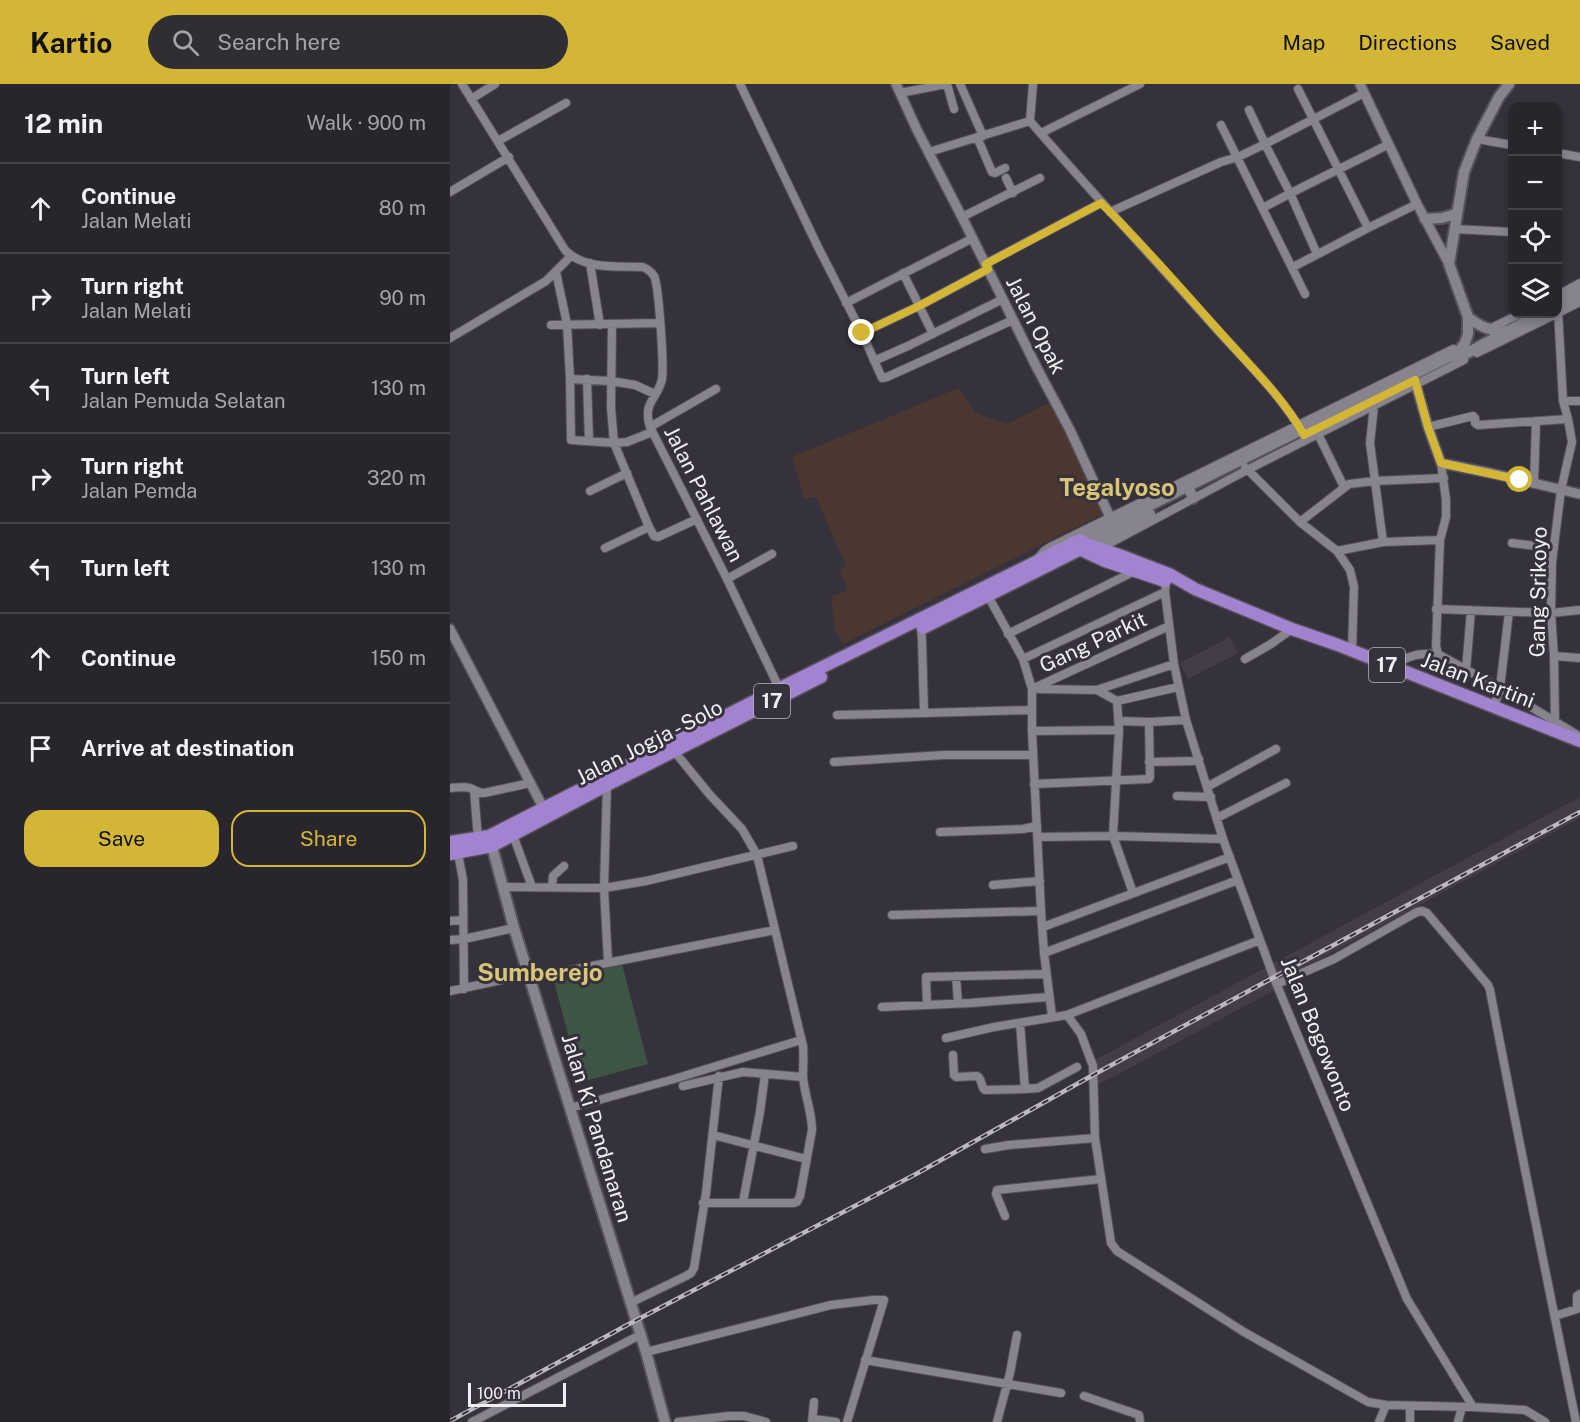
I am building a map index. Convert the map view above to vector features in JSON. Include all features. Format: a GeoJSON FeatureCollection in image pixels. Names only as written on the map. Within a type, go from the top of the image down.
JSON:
{"type":"FeatureCollection","features":[{"type":"Feature","properties":{"kind":"highway","name":"Jalan Kartini"},"geometry":{"type":"LineString","coordinates":[[1086,548],[1122,556],[1292,629],[1494,707],[1554,725],[1580,739]]}},
{"type":"Feature","properties":{"kind":"highway","name":"Jalan Kartini"},"geometry":{"type":"LineString","coordinates":[[1086,548],[1166,586],[1195,589]]}},
{"type":"Feature","properties":{"kind":"highway","name":"Jalan Jogja - Solo"},"geometry":{"type":"LineString","coordinates":[[454,854],[545,812],[919,625],[1035,561],[1086,548]]}},
{"type":"Feature","properties":{"kind":"highway","name":"Jalan Jogja - Solo"},"geometry":{"type":"LineString","coordinates":[[919,625],[988,596],[1086,548]]}},
{"type":"Feature","properties":{"kind":"highway","name":"Jalan Jogja - Solo"},"geometry":{"type":"LineString","coordinates":[[450,842],[486,840],[513,835],[545,812],[607,785],[674,751],[781,692]]}},
{"type":"Feature","properties":{"kind":"main road"},"geometry":{"type":"LineString","coordinates":[[1415,379],[1457,353],[1465,343],[1468,334],[1468,317],[1449,264],[1456,214],[1464,172],[1477,139],[1499,97],[1509,84]]}},
{"type":"Feature","properties":{"kind":"main road"},"geometry":{"type":"LineString","coordinates":[[1425,219],[1456,214]]}},
{"type":"Feature","properties":{"kind":"main road"},"geometry":{"type":"LineString","coordinates":[[1562,302],[1580,292]]}},
{"type":"Feature","properties":{"kind":"main road"},"geometry":{"type":"LineString","coordinates":[[1468,317],[1489,329],[1507,331]]}},
{"type":"Feature","properties":{"kind":"main road"},"geometry":{"type":"LineString","coordinates":[[1086,548],[1113,524],[1162,500],[1243,466],[1301,430],[1319,424],[1415,379],[1532,318]]}},
{"type":"Feature","properties":{"kind":"main road","name":"Jalan Ki Pandanaran"},"geometry":{"type":"LineString","coordinates":[[486,840],[503,887],[646,1352],[665,1422]]}},
{"type":"Feature","properties":{"kind":"street"},"geometry":{"type":"LineString","coordinates":[[450,338],[546,281],[571,256],[565,250],[462,84]]}},
{"type":"Feature","properties":{"kind":"street"},"geometry":{"type":"LineString","coordinates":[[471,99],[495,84]]}},
{"type":"Feature","properties":{"kind":"street"},"geometry":{"type":"LineString","coordinates":[[740,84],[882,378],[1013,320]]}},
{"type":"Feature","properties":{"kind":"street"},"geometry":{"type":"LineString","coordinates":[[898,89],[946,84],[954,109]]}},
{"type":"Feature","properties":{"kind":"street"},"geometry":{"type":"LineString","coordinates":[[960,84],[992,172],[995,173],[1005,168]]}},
{"type":"Feature","properties":{"kind":"street"},"geometry":{"type":"LineString","coordinates":[[1033,84],[1030,121],[1101,203],[1255,369],[1301,430],[1086,548]]}},
{"type":"Feature","properties":{"kind":"street"},"geometry":{"type":"LineString","coordinates":[[1041,133],[1140,84]]}},
{"type":"Feature","properties":{"kind":"street","name":"Jalan Opak"},"geometry":{"type":"LineString","coordinates":[[898,89],[1084,459],[1113,524]]}},
{"type":"Feature","properties":{"kind":"street"},"geometry":{"type":"LineString","coordinates":[[1298,89],[1368,228]]}},
{"type":"Feature","properties":{"kind":"street"},"geometry":{"type":"LineString","coordinates":[[1110,212],[1265,144],[1314,120],[1362,89],[1417,204],[1449,264]]}},
{"type":"Feature","properties":{"kind":"street"},"geometry":{"type":"LineString","coordinates":[[498,141],[566,103]]}},
{"type":"Feature","properties":{"kind":"street"},"geometry":{"type":"LineString","coordinates":[[1249,111],[1290,193],[1317,254]]}},
{"type":"Feature","properties":{"kind":"street"},"geometry":{"type":"LineString","coordinates":[[929,152],[1030,121]]}},
{"type":"Feature","properties":{"kind":"street"},"geometry":{"type":"LineString","coordinates":[[1221,125],[1305,294]]}},
{"type":"Feature","properties":{"kind":"street"},"geometry":{"type":"LineString","coordinates":[[1477,139],[1508,144]]}},
{"type":"Feature","properties":{"kind":"street"},"geometry":{"type":"LineString","coordinates":[[1263,208],[1389,144]]}},
{"type":"Feature","properties":{"kind":"street"},"geometry":{"type":"LineString","coordinates":[[1562,154],[1580,157]]}},
{"type":"Feature","properties":{"kind":"street"},"geometry":{"type":"LineString","coordinates":[[450,192],[509,157]]}},
{"type":"Feature","properties":{"kind":"street"},"geometry":{"type":"LineString","coordinates":[[1006,178],[1013,193]]}},
{"type":"Feature","properties":{"kind":"street"},"geometry":{"type":"LineString","coordinates":[[962,217],[1040,178]]}},
{"type":"Feature","properties":{"kind":"street"},"geometry":{"type":"LineString","coordinates":[[862,333],[919,306],[1101,203]]}},
{"type":"Feature","properties":{"kind":"street"},"geometry":{"type":"LineString","coordinates":[[1293,267],[1417,204]]}},
{"type":"Feature","properties":{"kind":"street"},"geometry":{"type":"LineString","coordinates":[[1454,229],[1508,232]]}},
{"type":"Feature","properties":{"kind":"street"},"geometry":{"type":"LineString","coordinates":[[846,303],[973,238]]}},
{"type":"Feature","properties":{"kind":"street","name":"Jalan Pahlawan"},"geometry":{"type":"LineString","coordinates":[[571,256],[590,263],[643,267],[649,270],[655,279],[663,372],[661,383],[647,412],[651,430],[727,579],[781,692]]}},
{"type":"Feature","properties":{"kind":"street"},"geometry":{"type":"LineString","coordinates":[[590,263],[600,325]]}},
{"type":"Feature","properties":{"kind":"street"},"geometry":{"type":"LineString","coordinates":[[556,272],[567,324],[571,439],[627,442],[651,430],[716,389]]}},
{"type":"Feature","properties":{"kind":"street"},"geometry":{"type":"LineString","coordinates":[[903,273],[933,334]]}},
{"type":"Feature","properties":{"kind":"street"},"geometry":{"type":"LineString","coordinates":[[1562,292],[1580,283]]}},
{"type":"Feature","properties":{"kind":"street"},"geometry":{"type":"LineString","coordinates":[[874,361],[1003,299]]}},
{"type":"Feature","properties":{"kind":"street"},"geometry":{"type":"LineString","coordinates":[[1562,311],[1580,302]]}},
{"type":"Feature","properties":{"kind":"street"},"geometry":{"type":"LineString","coordinates":[[1489,329],[1512,318]]}},
{"type":"Feature","properties":{"kind":"street"},"geometry":{"type":"LineString","coordinates":[[1319,424],[1374,406],[1415,379],[1546,318]]}},
{"type":"Feature","properties":{"kind":"street"},"geometry":{"type":"LineString","coordinates":[[1557,318],[1563,400],[1576,442]]}},
{"type":"Feature","properties":{"kind":"street"},"geometry":{"type":"LineString","coordinates":[[551,325],[660,323]]}},
{"type":"Feature","properties":{"kind":"street"},"geometry":{"type":"LineString","coordinates":[[612,325],[610,408],[614,443],[650,527],[654,536],[658,537],[697,519]]}},
{"type":"Feature","properties":{"kind":"street"},"geometry":{"type":"LineString","coordinates":[[1352,651],[1353,578],[1350,570],[1337,551],[1300,522],[1243,466],[1465,343]]}},
{"type":"Feature","properties":{"kind":"street"},"geometry":{"type":"LineString","coordinates":[[1415,379],[1444,478],[1446,517],[1440,540],[1436,609],[1438,654]]}},
{"type":"Feature","properties":{"kind":"street"},"geometry":{"type":"LineString","coordinates":[[570,380],[610,381],[635,385],[655,394]]}},
{"type":"Feature","properties":{"kind":"street"},"geometry":{"type":"LineString","coordinates":[[587,380],[589,440]]}},
{"type":"Feature","properties":{"kind":"street"},"geometry":{"type":"LineString","coordinates":[[1563,400],[1580,401]]}},
{"type":"Feature","properties":{"kind":"street"},"geometry":{"type":"LineString","coordinates":[[1374,406],[1370,443],[1383,542]]}},
{"type":"Feature","properties":{"kind":"street"},"geometry":{"type":"LineString","coordinates":[[1428,427],[1473,416],[1475,423],[1479,425],[1568,420]]}},
{"type":"Feature","properties":{"kind":"street"},"geometry":{"type":"LineString","coordinates":[[1534,484],[1536,421]]}},
{"type":"Feature","properties":{"kind":"street"},"geometry":{"type":"LineString","coordinates":[[1319,424],[1344,487]]}},
{"type":"Feature","properties":{"kind":"street","name":"Gang Srikoyo"},"geometry":{"type":"LineString","coordinates":[[1554,725],[1552,562],[1561,490],[1576,442]]}},
{"type":"Feature","properties":{"kind":"street"},"geometry":{"type":"LineString","coordinates":[[1441,463],[1580,494]]}},
{"type":"Feature","properties":{"kind":"street"},"geometry":{"type":"LineString","coordinates":[[590,491],[627,473]]}},
{"type":"Feature","properties":{"kind":"street"},"geometry":{"type":"LineString","coordinates":[[1300,522],[1344,487],[1354,483],[1444,478]]}},
{"type":"Feature","properties":{"kind":"street"},"geometry":{"type":"LineString","coordinates":[[1035,561],[1044,551],[1113,524]]}},
{"type":"Feature","properties":{"kind":"street"},"geometry":{"type":"LineString","coordinates":[[604,548],[650,527]]}},
{"type":"Feature","properties":{"kind":"street"},"geometry":{"type":"LineString","coordinates":[[1337,551],[1383,542],[1440,540]]}},
{"type":"Feature","properties":{"kind":"street"},"geometry":{"type":"LineString","coordinates":[[1512,543],[1554,548]]}},
{"type":"Feature","properties":{"kind":"street"},"geometry":{"type":"LineString","coordinates":[[727,579],[772,554]]}},
{"type":"Feature","properties":{"kind":"street"},"geometry":{"type":"LineString","coordinates":[[1008,634],[1136,571]]}},
{"type":"Feature","properties":{"kind":"street"},"geometry":{"type":"LineString","coordinates":[[1023,659],[1166,586]]}},
{"type":"Feature","properties":{"kind":"street","name":"Jalan Bogowonto"},"geometry":{"type":"LineString","coordinates":[[1166,586],[1174,664],[1186,720],[1223,839],[1260,940],[1407,1299],[1473,1407]]}},
{"type":"Feature","properties":{"kind":"street"},"geometry":{"type":"LineString","coordinates":[[988,596],[1023,659],[1033,689],[1031,710],[1041,911],[1052,1016]]}},
{"type":"Feature","properties":{"kind":"street"},"geometry":{"type":"LineString","coordinates":[[1436,609],[1551,613],[1580,610]]}},
{"type":"Feature","properties":{"kind":"street"},"geometry":{"type":"LineString","coordinates":[[1466,670],[1471,610]]}},
{"type":"Feature","properties":{"kind":"street"},"geometry":{"type":"LineString","coordinates":[[1494,707],[1500,688],[1509,612]]}},
{"type":"Feature","properties":{"kind":"street"},"geometry":{"type":"LineString","coordinates":[[919,625],[924,713]]}},
{"type":"Feature","properties":{"kind":"street","name":"Gang Parkit"},"geometry":{"type":"LineString","coordinates":[[1033,689],[1169,626]]}},
{"type":"Feature","properties":{"kind":"street"},"geometry":{"type":"LineString","coordinates":[[450,629],[545,812]]}},
{"type":"Feature","properties":{"kind":"street"},"geometry":{"type":"LineString","coordinates":[[1245,659],[1292,629]]}},
{"type":"Feature","properties":{"kind":"street"},"geometry":{"type":"LineString","coordinates":[[1392,667],[1408,657],[1438,654],[1500,688],[1554,725]]}},
{"type":"Feature","properties":{"kind":"street"},"geometry":{"type":"LineString","coordinates":[[1554,656],[1580,658]]}},
{"type":"Feature","properties":{"kind":"street"},"geometry":{"type":"LineString","coordinates":[[1033,689],[1097,690],[1174,664]]}},
{"type":"Feature","properties":{"kind":"street"},"geometry":{"type":"LineString","coordinates":[[1097,690],[1117,701],[1178,687]]}},
{"type":"Feature","properties":{"kind":"street"},"geometry":{"type":"LineString","coordinates":[[1117,701],[1120,725],[1113,836],[1133,892]]}},
{"type":"Feature","properties":{"kind":"street"},"geometry":{"type":"LineString","coordinates":[[837,715],[1031,710]]}},
{"type":"Feature","properties":{"kind":"street"},"geometry":{"type":"LineString","coordinates":[[1032,731],[1186,720]]}},
{"type":"Feature","properties":{"kind":"street"},"geometry":{"type":"LineString","coordinates":[[1034,784],[1149,779],[1149,722]]}},
{"type":"Feature","properties":{"kind":"street"},"geometry":{"type":"LineString","coordinates":[[1207,787],[1276,749]]}},
{"type":"Feature","properties":{"kind":"street"},"geometry":{"type":"LineString","coordinates":[[674,751],[742,830],[757,855],[801,1040],[804,1056],[803,1077],[812,1121],[800,1196],[797,1202],[704,1203]]}},
{"type":"Feature","properties":{"kind":"street"},"geometry":{"type":"LineString","coordinates":[[834,762],[944,755],[1033,755]]}},
{"type":"Feature","properties":{"kind":"street"},"geometry":{"type":"LineString","coordinates":[[1149,762],[1199,759]]}},
{"type":"Feature","properties":{"kind":"street"},"geometry":{"type":"LineString","coordinates":[[450,788],[466,787],[484,793],[530,783]]}},
{"type":"Feature","properties":{"kind":"street"},"geometry":{"type":"LineString","coordinates":[[1216,818],[1286,783]]}},
{"type":"Feature","properties":{"kind":"street"},"geometry":{"type":"LineString","coordinates":[[607,785],[604,888],[608,962]]}},
{"type":"Feature","properties":{"kind":"street"},"geometry":{"type":"LineString","coordinates":[[474,790],[486,840]]}},
{"type":"Feature","properties":{"kind":"street"},"geometry":{"type":"LineString","coordinates":[[1177,796],[1210,797]]}},
{"type":"Feature","properties":{"kind":"street"},"geometry":{"type":"LineString","coordinates":[[940,832],[1023,829],[1037,826]]}},
{"type":"Feature","properties":{"kind":"street"},"geometry":{"type":"LineString","coordinates":[[513,835],[532,887]]}},
{"type":"Feature","properties":{"kind":"street"},"geometry":{"type":"LineString","coordinates":[[1038,837],[1113,836],[1223,839]]}},
{"type":"Feature","properties":{"kind":"street"},"geometry":{"type":"LineString","coordinates":[[503,887],[604,888],[646,881],[793,846]]}},
{"type":"Feature","properties":{"kind":"street"},"geometry":{"type":"LineString","coordinates":[[454,854],[464,880],[464,989]]}},
{"type":"Feature","properties":{"kind":"street"},"geometry":{"type":"LineString","coordinates":[[1043,927],[1230,857]]}},
{"type":"Feature","properties":{"kind":"street"},"geometry":{"type":"LineString","coordinates":[[552,887],[553,876],[564,866]]}},
{"type":"Feature","properties":{"kind":"street"},"geometry":{"type":"LineString","coordinates":[[1044,953],[1238,880]]}},
{"type":"Feature","properties":{"kind":"street"},"geometry":{"type":"LineString","coordinates":[[993,885],[1040,881]]}},
{"type":"Feature","properties":{"kind":"street"},"geometry":{"type":"LineString","coordinates":[[892,915],[1041,911]]}},
{"type":"Feature","properties":{"kind":"street"},"geometry":{"type":"LineString","coordinates":[[1277,984],[1334,959],[1422,911],[1427,913],[1490,990],[1516,1132],[1576,1422]]}},
{"type":"Feature","properties":{"kind":"street"},"geometry":{"type":"LineString","coordinates":[[450,921],[464,920]]}},
{"type":"Feature","properties":{"kind":"street"},"geometry":{"type":"LineString","coordinates":[[450,940],[514,928]]}},
{"type":"Feature","properties":{"kind":"street"},"geometry":{"type":"LineString","coordinates":[[450,991],[775,930]]}},
{"type":"Feature","properties":{"kind":"street"},"geometry":{"type":"LineString","coordinates":[[946,1038],[1052,1016],[1067,1015],[1260,940]]}},
{"type":"Feature","properties":{"kind":"street"},"geometry":{"type":"LineString","coordinates":[[927,1005],[926,977],[1046,974]]}},
{"type":"Feature","properties":{"kind":"street"},"geometry":{"type":"LineString","coordinates":[[956,976],[958,1003]]}},
{"type":"Feature","properties":{"kind":"street"},"geometry":{"type":"LineString","coordinates":[[882,1007],[1049,997]]}},
{"type":"Feature","properties":{"kind":"street"},"geometry":{"type":"LineString","coordinates":[[1067,1015],[1082,1035],[1093,1066],[1095,1138],[1111,1243],[1117,1251],[1244,1332],[1368,1402],[1386,1405],[1525,1410],[1545,1422]]}},
{"type":"Feature","properties":{"kind":"street"},"geometry":{"type":"LineString","coordinates":[[1020,1023],[1025,1089]]}},
{"type":"Feature","properties":{"kind":"street"},"geometry":{"type":"LineString","coordinates":[[570,1108],[801,1040]]}},
{"type":"Feature","properties":{"kind":"street"},"geometry":{"type":"LineString","coordinates":[[953,1055],[954,1075],[956,1077],[977,1076],[981,1079],[985,1090],[1038,1088],[1077,1067]]}},
{"type":"Feature","properties":{"kind":"street"},"geometry":{"type":"LineString","coordinates":[[683,1086],[743,1072],[803,1077]]}},
{"type":"Feature","properties":{"kind":"street"},"geometry":{"type":"LineString","coordinates":[[743,1202],[765,1074]]}},
{"type":"Feature","properties":{"kind":"street"},"geometry":{"type":"LineString","coordinates":[[630,1303],[691,1273],[694,1268],[719,1076]]}},
{"type":"Feature","properties":{"kind":"street"},"geometry":{"type":"LineString","coordinates":[[712,1135],[806,1159]]}},
{"type":"Feature","properties":{"kind":"street"},"geometry":{"type":"LineString","coordinates":[[985,1149],[1095,1138]]}},
{"type":"Feature","properties":{"kind":"street"},"geometry":{"type":"LineString","coordinates":[[1005,1216],[996,1194],[997,1190],[1101,1179]]}},
{"type":"Feature","properties":{"kind":"street"},"geometry":{"type":"LineString","coordinates":[[1555,1316],[1577,1309],[1577,1296],[1580,1294]]}},
{"type":"Feature","properties":{"kind":"street"},"geometry":{"type":"LineString","coordinates":[[646,1352],[831,1305],[884,1300],[847,1422]]}},
{"type":"Feature","properties":{"kind":"street"},"geometry":{"type":"LineString","coordinates":[[472,1422],[640,1335]]}},
{"type":"Feature","properties":{"kind":"street"},"geometry":{"type":"LineString","coordinates":[[997,1422],[1017,1335]]}},
{"type":"Feature","properties":{"kind":"street"},"geometry":{"type":"LineString","coordinates":[[865,1360],[1060,1393]]}},
{"type":"Feature","properties":{"kind":"street"},"geometry":{"type":"LineString","coordinates":[[1084,1396],[1139,1415],[1140,1422]]}},
{"type":"Feature","properties":{"kind":"street"},"geometry":{"type":"LineString","coordinates":[[814,1402],[812,1420],[836,1422]]}},
{"type":"Feature","properties":{"kind":"street"},"geometry":{"type":"LineString","coordinates":[[1379,1422],[1386,1405]]}},
{"type":"Feature","properties":{"kind":"street"},"geometry":{"type":"LineString","coordinates":[[1410,1406],[1410,1422]]}},
{"type":"Feature","properties":{"kind":"street"},"geometry":{"type":"LineString","coordinates":[[1458,1422],[1462,1407]]}},
{"type":"Feature","properties":{"kind":"street"},"geometry":{"type":"LineString","coordinates":[[678,1422],[729,1416],[744,1416],[763,1422]]}},
{"type":"Feature","properties":{"kind":"shaded area"},"geometry":{"type":"Polygon","coordinates":[[[959,388],[975,413],[1007,424],[1050,402],[1105,513],[843,644],[835,630],[831,597],[848,590],[839,570],[846,566],[816,497],[804,499],[792,457],[959,388]]]}},
{"type":"Feature","properties":{"kind":"shaded area"},"geometry":{"type":"Polygon","coordinates":[[[1230,637],[1238,653],[1188,679],[1180,663],[1230,637]]]}},
{"type":"Feature","properties":{"kind":"shaded area"},"geometry":{"type":"Polygon","coordinates":[[[1580,797],[1580,818],[1274,984],[1275,990],[1098,1085],[1095,1060],[1580,797]]]}},
{"type":"Feature","properties":{"kind":"green space"},"geometry":{"type":"Polygon","coordinates":[[[622,964],[648,1064],[581,1082],[554,982],[622,964]]]}},
{"type":"Feature","properties":{"kind":"railway"},"geometry":{"type":"LineString","coordinates":[[450,1421],[629,1324],[916,1174],[1093,1075],[1580,812]]}},
{"type":"Feature","properties":{"kind":"district","name":"Tegalyoso"},"geometry":{"type":"Point","coordinates":[1117,487]}},
{"type":"Feature","properties":{"kind":"district","name":"Sumberejo"},"geometry":{"type":"Point","coordinates":[540,972]}},
{"type":"Feature","properties":{"kind":"route"},"geometry":{"type":"LineString","coordinates":[[862,333],[988,269],[986,264],[1101,203],[1255,369],[1304,435],[1415,380],[1441,463],[1520,480]]}}]}
